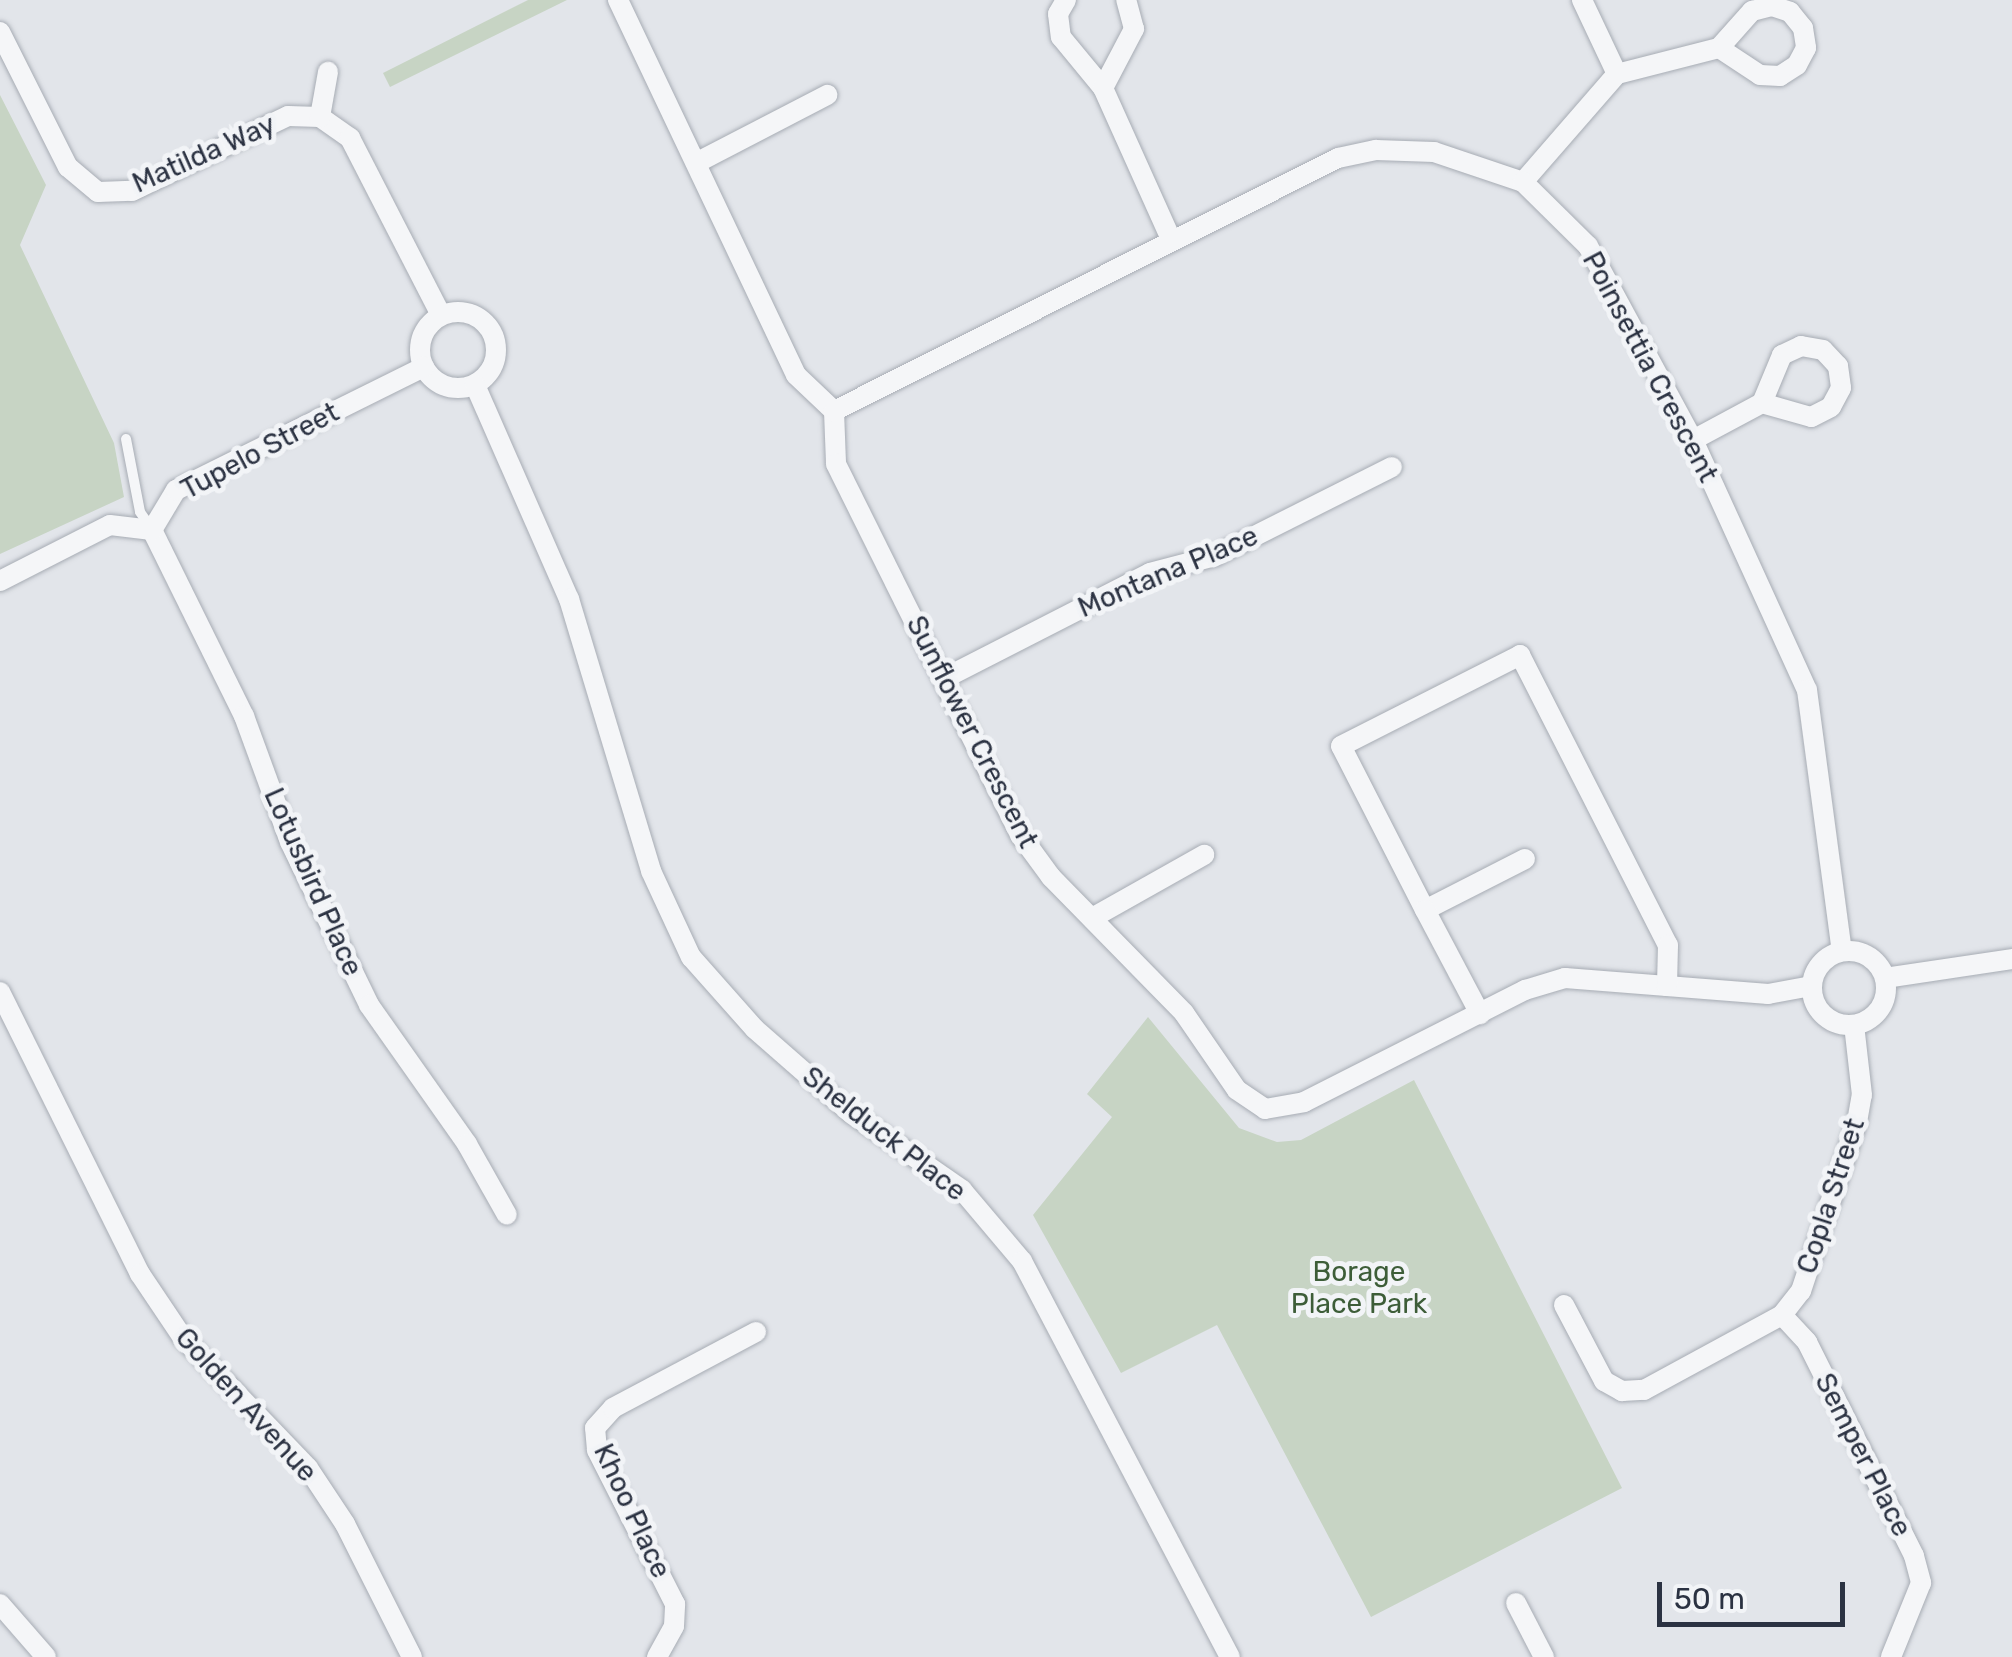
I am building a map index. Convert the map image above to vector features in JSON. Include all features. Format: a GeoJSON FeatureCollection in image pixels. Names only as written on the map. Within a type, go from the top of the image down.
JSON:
{"type":"FeatureCollection","features":[{"type":"Feature","properties":{"kind":"street"},"geometry":{"type":"LineString","coordinates":[[618,0],[796,375],[834,410]]}},
{"type":"Feature","properties":{"kind":"street"},"geometry":{"type":"LineString","coordinates":[[1066,0],[1058,14],[1061,37],[1103,88],[1170,237]]}},
{"type":"Feature","properties":{"kind":"street"},"geometry":{"type":"LineString","coordinates":[[1103,88],[1134,29],[1126,0]]}},
{"type":"Feature","properties":{"kind":"street"},"geometry":{"type":"LineString","coordinates":[[1582,0],[1617,74]]}},
{"type":"Feature","properties":{"kind":"street","name":"Matilda Way"},"geometry":{"type":"LineString","coordinates":[[0,32],[68,167],[98,192],[132,190],[288,116],[320,117]]}},
{"type":"Feature","properties":{"kind":"street"},"geometry":{"type":"LineString","coordinates":[[1523,182],[1617,74],[1719,48]]}},
{"type":"Feature","properties":{"kind":"street"},"geometry":{"type":"LineString","coordinates":[[328,72],[320,117],[350,138],[442,315]]}},
{"type":"Feature","properties":{"kind":"street"},"geometry":{"type":"LineString","coordinates":[[696,163],[827,95]]}},
{"type":"Feature","properties":{"kind":"street","name":"Poinsettia Crescent"},"geometry":{"type":"LineString","coordinates":[[834,410],[1170,237],[1338,158],[1376,150],[1434,152],[1523,182],[1588,246],[1693,440],[1808,690],[1842,951]]}},
{"type":"Feature","properties":{"kind":"street"},"geometry":{"type":"LineString","coordinates":[[442,315],[476,316],[493,333],[496,356],[475,384],[451,388],[424,366],[420,343],[442,315]]}},
{"type":"Feature","properties":{"kind":"street","name":"Tupelo Street"},"geometry":{"type":"LineString","coordinates":[[152,530],[176,490],[424,366]]}},
{"type":"Feature","properties":{"kind":"street","name":"Shelduck Place"},"geometry":{"type":"LineString","coordinates":[[475,384],[569,599],[651,870],[690,957],[755,1029],[851,1113],[962,1190],[1022,1260],[1230,1657]]}},
{"type":"Feature","properties":{"kind":"street"},"geometry":{"type":"LineString","coordinates":[[1693,440],[1762,403]]}},
{"type":"Feature","properties":{"kind":"street","name":"Sunflower Crescent"},"geometry":{"type":"LineString","coordinates":[[834,410],[836,464],[1020,836],[1092,918],[1184,1012],[1238,1090],[1265,1109],[1304,1102],[1480,1014],[1565,978],[1768,994],[1811,986]]}},
{"type":"Feature","properties":{"kind":"street","name":"Montana Place"},"geometry":{"type":"LineString","coordinates":[[945,678],[1150,574],[1215,556],[1392,467]]}},
{"type":"Feature","properties":{"kind":"street"},"geometry":{"type":"LineString","coordinates":[[0,581],[110,525],[152,530]]}},
{"type":"Feature","properties":{"kind":"street","name":"Lotusbird Place"},"geometry":{"type":"LineString","coordinates":[[152,530],[244,716],[290,842],[369,1004],[467,1144],[507,1215]]}},
{"type":"Feature","properties":{"kind":"street"},"geometry":{"type":"LineString","coordinates":[[1480,1014],[1341,746],[1520,655],[1668,945],[1667,986]]}},
{"type":"Feature","properties":{"kind":"street"},"geometry":{"type":"LineString","coordinates":[[1092,918],[1204,855]]}},
{"type":"Feature","properties":{"kind":"street"},"geometry":{"type":"LineString","coordinates":[[1425,910],[1525,859]]}},
{"type":"Feature","properties":{"kind":"street"},"geometry":{"type":"LineString","coordinates":[[1842,951],[1869,956],[1886,978],[1883,1005],[1854,1026],[1826,1019],[1811,986],[1820,963],[1842,951]]}},
{"type":"Feature","properties":{"kind":"street"},"geometry":{"type":"LineString","coordinates":[[1886,978],[2012,959]]}},
{"type":"Feature","properties":{"kind":"street","name":"Golden Avenue"},"geometry":{"type":"LineString","coordinates":[[0,992],[140,1274],[182,1338],[308,1468],[345,1524],[412,1657]]}},
{"type":"Feature","properties":{"kind":"street","name":"Copla Street"},"geometry":{"type":"LineString","coordinates":[[1782,1315],[1801,1291],[1857,1122],[1862,1095],[1854,1026]]}},
{"type":"Feature","properties":{"kind":"street"},"geometry":{"type":"LineString","coordinates":[[1564,1305],[1604,1381],[1622,1391],[1644,1390],[1782,1315]]}},
{"type":"Feature","properties":{"kind":"street","name":"Semper Place"},"geometry":{"type":"LineString","coordinates":[[1782,1315],[1806,1342],[1914,1556],[1921,1583],[1892,1657]]}},
{"type":"Feature","properties":{"kind":"street","name":"Khoo Place"},"geometry":{"type":"LineString","coordinates":[[657,1657],[674,1626],[675,1604],[597,1450],[595,1428],[612,1408],[756,1332]]}},
{"type":"Feature","properties":{"kind":"street"},"geometry":{"type":"LineString","coordinates":[[1516,1603],[1544,1657]]}},
{"type":"Feature","properties":{"kind":"street"},"geometry":{"type":"LineString","coordinates":[[0,1604],[46,1657]]}},
{"type":"Feature","properties":{"kind":"lane"},"geometry":{"type":"LineString","coordinates":[[126,439],[140,512],[152,530]]}},
{"type":"Feature","properties":{"kind":"green space"},"geometry":{"type":"Polygon","coordinates":[[[528,0],[567,0],[390,87],[383,73],[528,0]]]}},
{"type":"Feature","properties":{"kind":"green space"},"geometry":{"type":"Polygon","coordinates":[[[0,95],[46,185],[20,245],[114,443],[124,497],[0,554],[0,95]]]}},
{"type":"Feature","properties":{"kind":"green space","name":"Borage Place Park"},"geometry":{"type":"Polygon","coordinates":[[[1148,1017],[1239,1128],[1277,1142],[1301,1140],[1414,1080],[1622,1488],[1371,1617],[1217,1325],[1121,1373],[1033,1215],[1112,1117],[1087,1094],[1148,1017]]]}}]}
